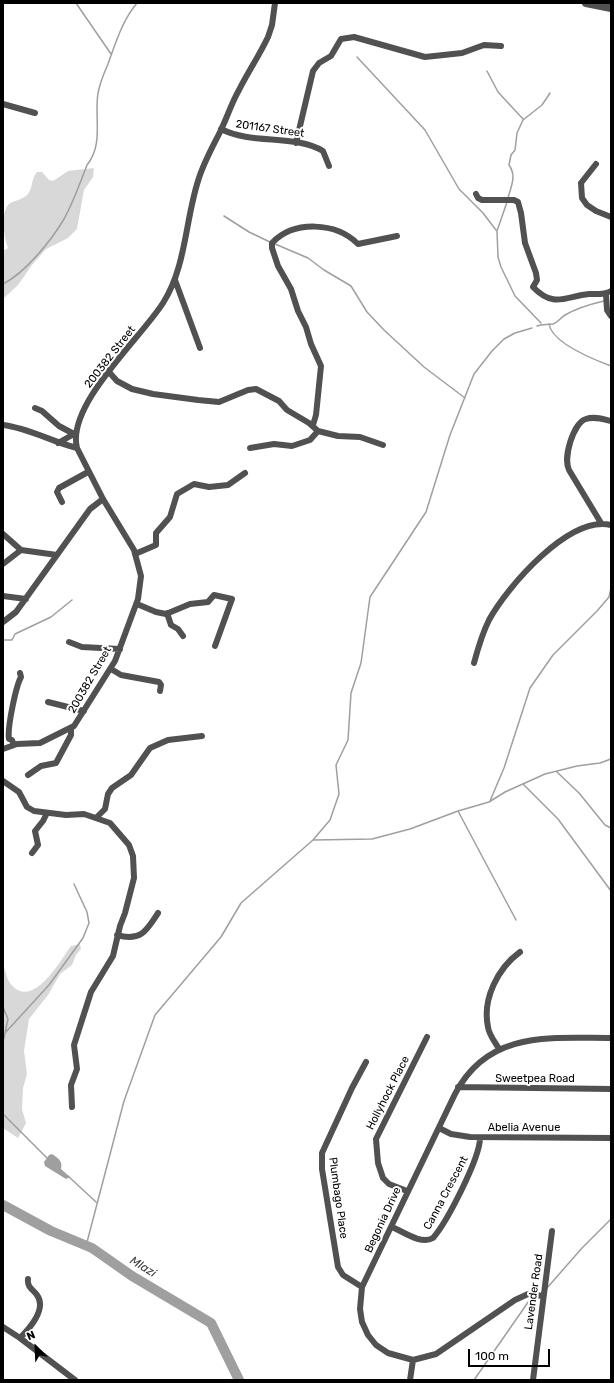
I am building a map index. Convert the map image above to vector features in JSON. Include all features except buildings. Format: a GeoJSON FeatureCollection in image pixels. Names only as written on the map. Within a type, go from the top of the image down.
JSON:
{"type":"FeatureCollection","features":[{"type":"Feature","properties":{"kind":"street","name":"200382 Street"},"geometry":{"type":"LineString","coordinates":[[14,745],[40,743],[71,728],[84,711],[111,669],[137,604],[141,576],[135,554],[88,472],[77,448],[75,435],[94,392],[162,305],[175,280],[198,181],[239,90],[268,37],[272,25],[274,3]]}},
{"type":"Feature","properties":{"kind":"street"},"geometry":{"type":"LineString","coordinates":[[586,3],[611,8]]}},
{"type":"Feature","properties":{"kind":"street"},"geometry":{"type":"LineString","coordinates":[[296,143],[313,71],[319,63],[331,56],[341,39],[354,37],[425,57],[462,53],[484,45],[500,46]]}},
{"type":"Feature","properties":{"kind":"street"},"geometry":{"type":"LineString","coordinates":[[3,104],[35,113]]}},
{"type":"Feature","properties":{"kind":"street","name":"201167 Street"},"geometry":{"type":"LineString","coordinates":[[221,129],[238,136],[310,144],[323,151],[329,166]]}},
{"type":"Feature","properties":{"kind":"street"},"geometry":{"type":"LineString","coordinates":[[596,164],[581,183],[582,198],[596,211],[611,217]]}},
{"type":"Feature","properties":{"kind":"street"},"geometry":{"type":"LineString","coordinates":[[476,194],[478,198],[482,200],[514,200],[520,205],[525,243],[536,273],[537,280],[533,287],[535,289],[547,297],[560,300],[590,294],[608,293],[607,310],[611,316]]}},
{"type":"Feature","properties":{"kind":"street"},"geometry":{"type":"LineString","coordinates":[[313,426],[316,415],[321,366],[311,344],[306,327],[298,311],[292,289],[278,266],[272,248],[272,243],[286,231],[300,227],[314,227],[336,231],[351,237],[358,244],[397,236]]}},
{"type":"Feature","properties":{"kind":"street"},"geometry":{"type":"LineString","coordinates":[[175,280],[200,348]]}},
{"type":"Feature","properties":{"kind":"street"},"geometry":{"type":"LineString","coordinates":[[109,372],[117,381],[132,389],[153,394],[204,401],[219,402],[248,390],[256,389],[279,401],[292,413],[318,430],[338,436],[360,437],[384,444]]}},
{"type":"Feature","properties":{"kind":"street"},"geometry":{"type":"LineString","coordinates":[[35,408],[42,411],[59,426],[75,435]]}},
{"type":"Feature","properties":{"kind":"street"},"geometry":{"type":"LineString","coordinates":[[601,523],[569,470],[566,461],[569,447],[579,423],[587,418],[593,417],[611,421]]}},
{"type":"Feature","properties":{"kind":"street"},"geometry":{"type":"LineString","coordinates":[[3,425],[22,428],[58,443],[77,448]]}},
{"type":"Feature","properties":{"kind":"street"},"geometry":{"type":"LineString","coordinates":[[250,448],[274,444],[286,446],[298,444],[310,440],[318,430]]}},
{"type":"Feature","properties":{"kind":"street"},"geometry":{"type":"LineString","coordinates":[[58,443],[75,435]]}},
{"type":"Feature","properties":{"kind":"street"},"geometry":{"type":"LineString","coordinates":[[62,502],[57,492],[59,488],[88,472]]}},
{"type":"Feature","properties":{"kind":"street"},"geometry":{"type":"LineString","coordinates":[[135,554],[156,545],[156,533],[170,517],[177,494],[194,484],[209,487],[228,485],[245,473]]}},
{"type":"Feature","properties":{"kind":"street"},"geometry":{"type":"LineString","coordinates":[[3,622],[10,618],[26,599],[56,559],[57,555],[90,509],[103,499]]}},
{"type":"Feature","properties":{"kind":"street"},"geometry":{"type":"LineString","coordinates":[[474,663],[480,642],[490,618],[512,587],[530,566],[557,543],[582,530],[601,523],[611,525]]}},
{"type":"Feature","properties":{"kind":"street"},"geometry":{"type":"LineString","coordinates":[[3,534],[21,550],[57,555]]}},
{"type":"Feature","properties":{"kind":"street"},"geometry":{"type":"LineString","coordinates":[[3,564],[21,550]]}},
{"type":"Feature","properties":{"kind":"street"},"geometry":{"type":"LineString","coordinates":[[137,604],[156,612],[167,613],[190,604],[208,602],[214,595],[232,599],[216,646]]}},
{"type":"Feature","properties":{"kind":"street"},"geometry":{"type":"LineString","coordinates":[[3,596],[26,599]]}},
{"type":"Feature","properties":{"kind":"street"},"geometry":{"type":"LineString","coordinates":[[167,613],[171,625],[178,629],[183,636]]}},
{"type":"Feature","properties":{"kind":"street"},"geometry":{"type":"LineString","coordinates":[[69,642],[82,647],[120,649]]}},
{"type":"Feature","properties":{"kind":"street"},"geometry":{"type":"LineString","coordinates":[[111,669],[120,675],[159,682],[161,685],[160,691]]}},
{"type":"Feature","properties":{"kind":"street"},"geometry":{"type":"LineString","coordinates":[[3,749],[14,745],[9,738],[8,728],[21,677],[20,673]]}},
{"type":"Feature","properties":{"kind":"street"},"geometry":{"type":"LineString","coordinates":[[48,702],[84,711]]}},
{"type":"Feature","properties":{"kind":"street"},"geometry":{"type":"LineString","coordinates":[[28,775],[41,766],[56,763],[70,735],[71,728]]}},
{"type":"Feature","properties":{"kind":"street"},"geometry":{"type":"LineString","coordinates":[[96,818],[105,809],[108,794],[112,788],[131,775],[150,748],[168,740],[202,736]]}},
{"type":"Feature","properties":{"kind":"street"},"geometry":{"type":"LineString","coordinates":[[3,781],[19,792],[30,809],[66,815],[84,814],[110,823],[129,845],[133,856],[133,882],[117,935],[113,956],[91,992],[74,1045],[77,1066],[71,1085],[72,1107]]}},
{"type":"Feature","properties":{"kind":"street"},"geometry":{"type":"LineString","coordinates":[[32,853],[38,846],[35,831],[47,813]]}},
{"type":"Feature","properties":{"kind":"street"},"geometry":{"type":"LineString","coordinates":[[117,935],[128,938],[147,931],[158,913]]}},
{"type":"Feature","properties":{"kind":"street"},"geometry":{"type":"LineString","coordinates":[[499,1049],[487,1025],[490,993],[494,983],[508,962],[520,952]]}},
{"type":"Feature","properties":{"kind":"street","name":"Hollyhock Place"},"geometry":{"type":"LineString","coordinates":[[407,1191],[389,1184],[383,1178],[378,1163],[376,1139],[428,1037]]}},
{"type":"Feature","properties":{"kind":"street","name":"Begonia Drive"},"geometry":{"type":"LineString","coordinates":[[413,1360],[388,1353],[376,1345],[368,1335],[362,1322],[360,1308],[362,1287],[458,1087],[482,1059],[499,1049],[519,1042],[548,1038],[611,1038]]}},
{"type":"Feature","properties":{"kind":"street","name":"Plumbago Place"},"geometry":{"type":"LineString","coordinates":[[362,1287],[343,1275],[338,1267],[321,1160],[326,1141],[366,1062]]}},
{"type":"Feature","properties":{"kind":"street","name":"Sweetpea Road"},"geometry":{"type":"LineString","coordinates":[[458,1087],[611,1089]]}},
{"type":"Feature","properties":{"kind":"street","name":"Abelia Avenue"},"geometry":{"type":"LineString","coordinates":[[439,1128],[459,1136],[480,1138],[611,1138]]}},
{"type":"Feature","properties":{"kind":"street","name":"Canna Crescent"},"geometry":{"type":"LineString","coordinates":[[392,1227],[420,1240],[426,1241],[434,1238],[447,1216],[473,1163],[479,1148],[480,1138]]}},
{"type":"Feature","properties":{"kind":"street","name":"Lavender Road"},"geometry":{"type":"LineString","coordinates":[[532,1380],[552,1231]]}},
{"type":"Feature","properties":{"kind":"street"},"geometry":{"type":"LineString","coordinates":[[20,1338],[31,1327],[39,1307],[38,1298],[29,1287],[28,1279]]}},
{"type":"Feature","properties":{"kind":"street"},"geometry":{"type":"LineString","coordinates":[[410,1380],[413,1360],[436,1354],[515,1300],[528,1294],[543,1296]]}},
{"type":"Feature","properties":{"kind":"street"},"geometry":{"type":"LineString","coordinates":[[3,1326],[75,1380]]}},
{"type":"Feature","properties":{"kind":"shaded area"},"geometry":{"type":"Polygon","coordinates":[[[94,168],[93,177],[84,190],[77,229],[68,238],[46,249],[32,265],[18,285],[3,299],[3,251],[8,248],[4,232],[4,213],[6,208],[9,204],[24,198],[28,194],[37,172],[42,172],[49,180],[53,181],[68,171],[94,168]]]}},
{"type":"Feature","properties":{"kind":"shaded area"},"geometry":{"type":"Polygon","coordinates":[[[80,944],[81,949],[76,955],[72,965],[60,974],[48,995],[29,1019],[24,1051],[27,1074],[23,1088],[22,1109],[26,1123],[18,1138],[3,1128],[3,966],[10,983],[18,990],[27,992],[36,988],[45,981],[71,946],[80,944]]]}},
{"type":"Feature","properties":{"kind":"shaded area"},"geometry":{"type":"Polygon","coordinates":[[[52,1154],[60,1160],[61,1169],[70,1177],[66,1179],[45,1166],[44,1162],[49,1155],[52,1154]]]}},
{"type":"Feature","properties":{"kind":"waterway"},"geometry":{"type":"LineString","coordinates":[[76,3],[111,54]]}},
{"type":"Feature","properties":{"kind":"waterway"},"geometry":{"type":"LineString","coordinates":[[3,284],[20,272],[37,256],[59,228],[64,219],[95,148],[97,139],[97,102],[101,82],[123,24],[137,3]]}},
{"type":"Feature","properties":{"kind":"waterway"},"geometry":{"type":"LineString","coordinates":[[357,57],[425,130],[459,189],[483,213],[496,230]]}},
{"type":"Feature","properties":{"kind":"waterway"},"geometry":{"type":"LineString","coordinates":[[487,71],[498,92],[523,119]]}},
{"type":"Feature","properties":{"kind":"waterway"},"geometry":{"type":"LineString","coordinates":[[508,198],[513,177],[513,173],[509,165],[511,155],[515,150],[517,133],[523,120],[542,105],[550,93]]}},
{"type":"Feature","properties":{"kind":"waterway"},"geometry":{"type":"LineString","coordinates":[[507,202],[497,231],[498,257],[501,267],[515,296],[541,323]]}},
{"type":"Feature","properties":{"kind":"waterway"},"geometry":{"type":"LineString","coordinates":[[224,216],[249,232],[270,242]]}},
{"type":"Feature","properties":{"kind":"waterway"},"geometry":{"type":"LineString","coordinates":[[275,244],[308,258],[324,270],[351,286],[367,312],[384,330],[424,367],[465,398]]}},
{"type":"Feature","properties":{"kind":"waterway"},"geometry":{"type":"LineString","coordinates":[[537,326],[553,324],[574,310],[604,301]]}},
{"type":"Feature","properties":{"kind":"waterway"},"geometry":{"type":"LineString","coordinates":[[549,324],[552,331],[566,344],[595,360],[611,366]]}},
{"type":"Feature","properties":{"kind":"waterway"},"geometry":{"type":"LineString","coordinates":[[86,1246],[124,1101],[155,1015],[221,937],[241,903],[313,840],[330,820],[339,794],[336,765],[348,740],[351,693],[361,663],[370,597],[426,512],[450,435],[474,374],[492,351],[504,339],[515,333],[532,328]]}},
{"type":"Feature","properties":{"kind":"waterway"},"geometry":{"type":"LineString","coordinates":[[490,801],[504,768],[530,688],[553,655],[609,597],[611,588]]}},
{"type":"Feature","properties":{"kind":"waterway"},"geometry":{"type":"LineString","coordinates":[[3,640],[12,640],[15,634],[51,617],[72,600]]}},
{"type":"Feature","properties":{"kind":"waterway"},"geometry":{"type":"LineString","coordinates":[[314,840],[372,839],[410,829],[458,811],[489,802],[505,792],[545,774],[577,766],[600,763],[611,759]]}},
{"type":"Feature","properties":{"kind":"waterway"},"geometry":{"type":"LineString","coordinates":[[557,772],[579,793],[605,825],[611,828]]}},
{"type":"Feature","properties":{"kind":"waterway"},"geometry":{"type":"LineString","coordinates":[[523,784],[558,819],[611,891]]}},
{"type":"Feature","properties":{"kind":"waterway"},"geometry":{"type":"LineString","coordinates":[[458,811],[516,920]]}},
{"type":"Feature","properties":{"kind":"waterway"},"geometry":{"type":"LineString","coordinates":[[5,1033],[49,985],[83,938],[89,923],[87,912],[74,884]]}},
{"type":"Feature","properties":{"kind":"waterway"},"geometry":{"type":"LineString","coordinates":[[3,1007],[8,1019],[3,1042]]}},
{"type":"Feature","properties":{"kind":"waterway"},"geometry":{"type":"LineString","coordinates":[[3,1114],[47,1158]]}},
{"type":"Feature","properties":{"kind":"waterway"},"geometry":{"type":"LineString","coordinates":[[68,1176],[96,1202]]}},
{"type":"Feature","properties":{"kind":"waterway","name":"Mlazi"},"geometry":{"type":"LineString","coordinates":[[3,1205],[51,1231],[92,1248],[132,1276],[211,1323],[239,1380]]}},
{"type":"Feature","properties":{"kind":"waterway"},"geometry":{"type":"LineString","coordinates":[[547,1288],[582,1248],[611,1219]]}},
{"type":"Feature","properties":{"kind":"waterway"},"geometry":{"type":"LineString","coordinates":[[474,1380],[531,1298]]}}]}
